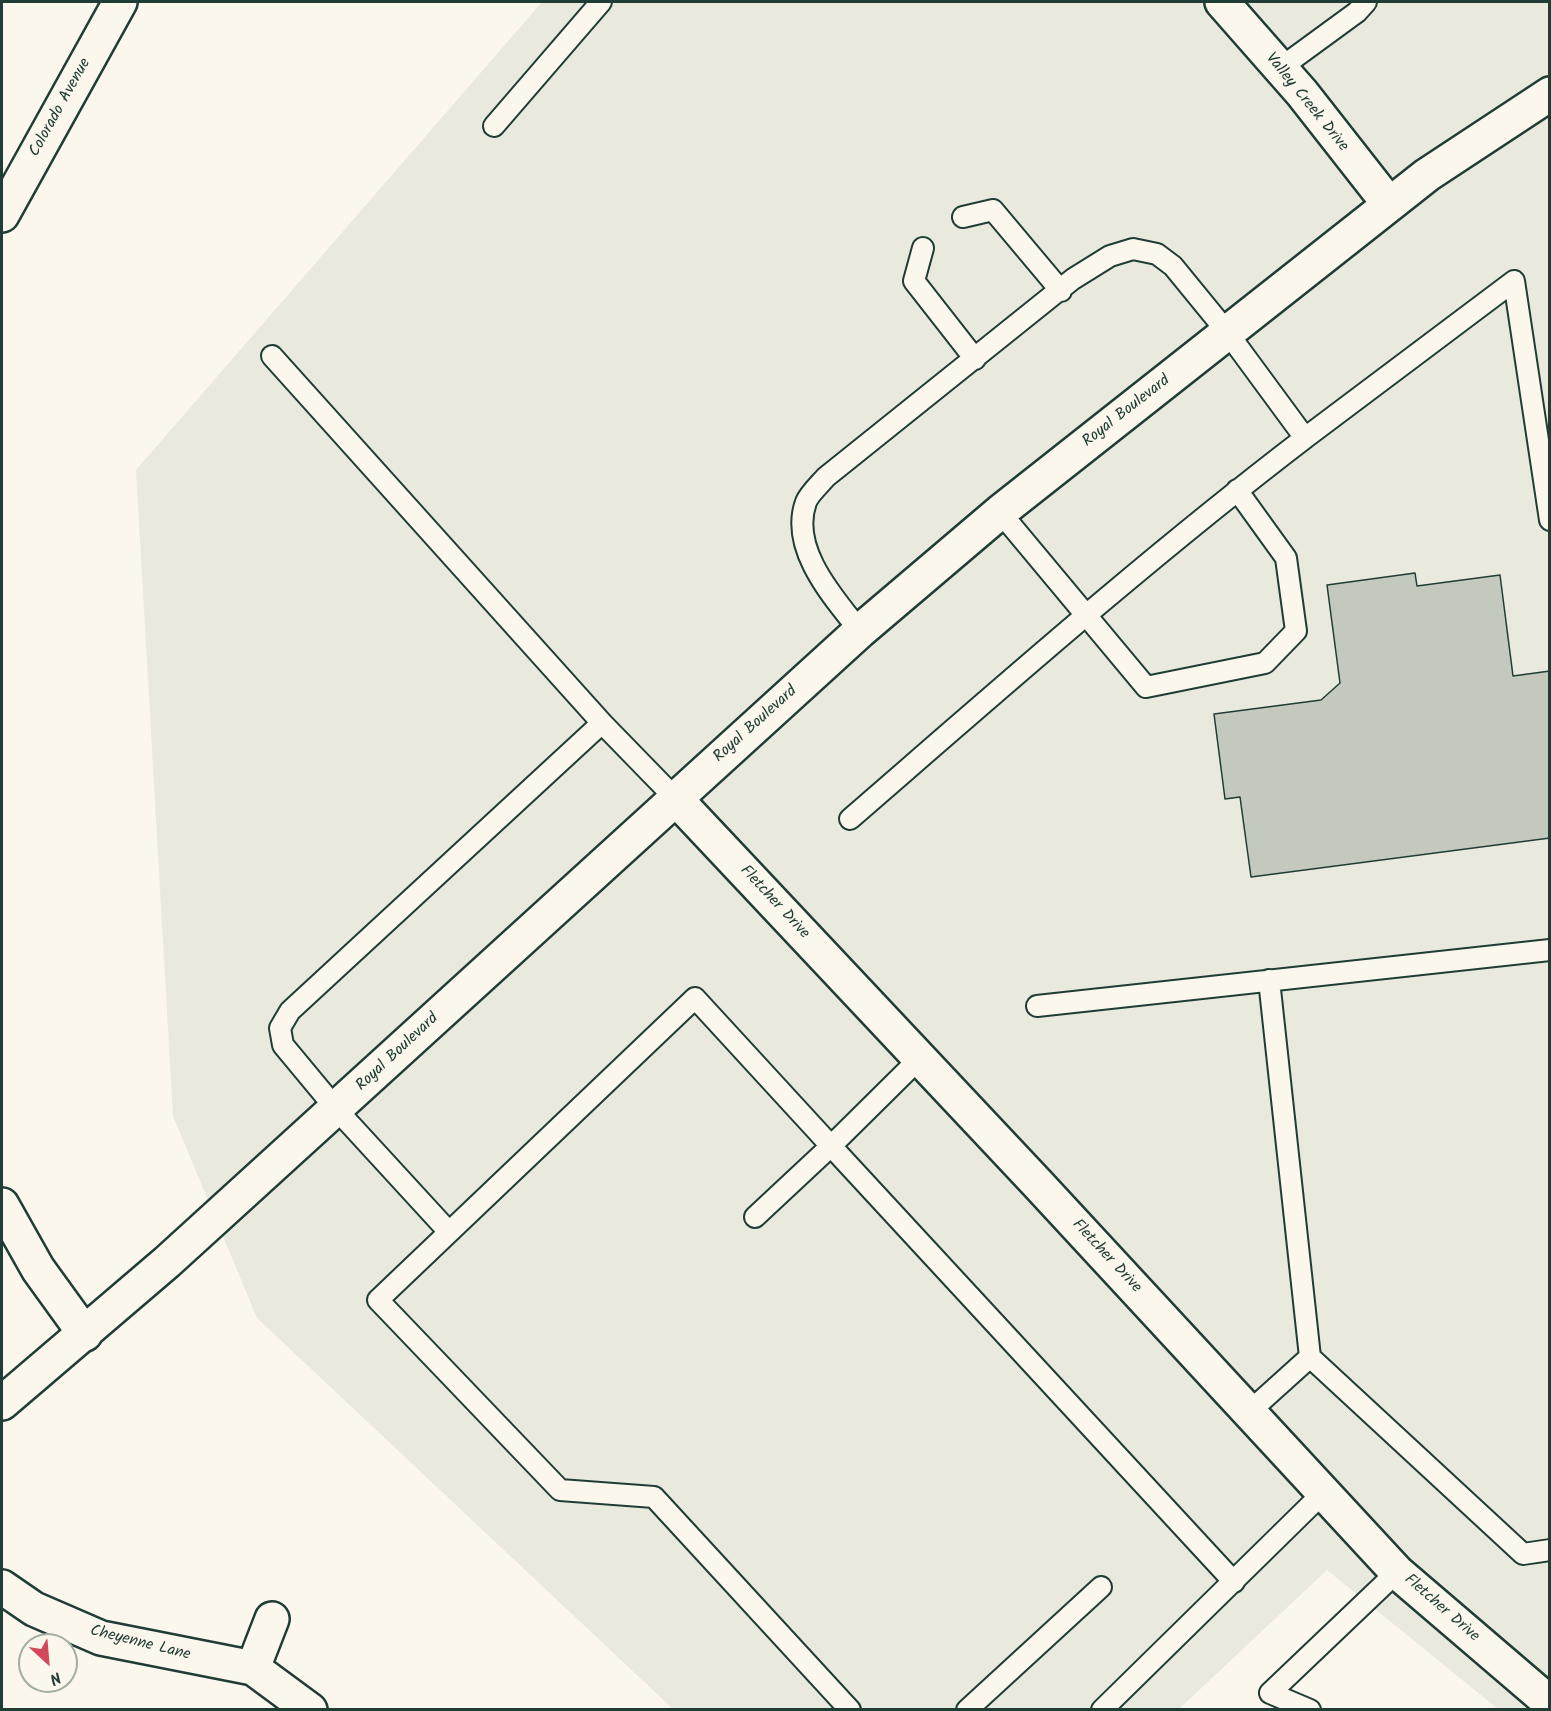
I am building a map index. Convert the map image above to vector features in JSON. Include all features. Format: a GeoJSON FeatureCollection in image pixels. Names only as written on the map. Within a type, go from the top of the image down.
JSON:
{"type":"FeatureCollection","features":[{"type":"Feature","properties":{"kind":"street","name":"Colorado Avenue"},"geometry":{"type":"LineString","coordinates":[[2,215],[120,2]]}},
{"type":"Feature","properties":{"kind":"street","name":"Valley Creek Drive"},"geometry":{"type":"LineString","coordinates":[[1222,2],[1302,93],[1389,204]]}},
{"type":"Feature","properties":{"kind":"street","name":"Royal Boulevard"},"geometry":{"type":"LineString","coordinates":[[2,1403],[84,1334],[336,1110],[860,631],[1000,512],[1389,204],[1493,129],[1550,94]]}},
{"type":"Feature","properties":{"kind":"street","name":"Fletcher Drive"},"geometry":{"type":"LineString","coordinates":[[675,798],[918,1059],[1037,1182],[1397,1572],[1541,1704]]}},
{"type":"Feature","properties":{"kind":"street"},"geometry":{"type":"LineString","coordinates":[[2,1205],[38,1269],[84,1334]]}},
{"type":"Feature","properties":{"kind":"street","name":"Cheyenne Lane"},"geometry":{"type":"LineString","coordinates":[[2,1587],[34,1609],[101,1638],[253,1668],[310,1710]]}},
{"type":"Feature","properties":{"kind":"street"},"geometry":{"type":"LineString","coordinates":[[253,1668],[272,1619]]}},
{"type":"Feature","properties":{"kind":"lane"},"geometry":{"type":"LineString","coordinates":[[494,126],[601,2]]}},
{"type":"Feature","properties":{"kind":"lane"},"geometry":{"type":"LineString","coordinates":[[1279,69],[1357,12],[1366,2]]}},
{"type":"Feature","properties":{"kind":"lane"},"geometry":{"type":"LineString","coordinates":[[963,217],[993,210],[1061,291]]}},
{"type":"Feature","properties":{"kind":"lane"},"geometry":{"type":"LineString","coordinates":[[923,248],[914,281],[975,359]]}},
{"type":"Feature","properties":{"kind":"lane"},"geometry":{"type":"LineString","coordinates":[[860,631],[817,572],[807,553],[804,521],[806,502],[826,477],[1061,291],[1110,255],[1133,249],[1158,254],[1173,266],[1227,332],[1305,438]]}},
{"type":"Feature","properties":{"kind":"lane"},"geometry":{"type":"LineString","coordinates":[[850,819],[1084,616],[1237,490],[1514,281],[1550,520]]}},
{"type":"Feature","properties":{"kind":"lane"},"geometry":{"type":"LineString","coordinates":[[272,356],[602,723],[675,798]]}},
{"type":"Feature","properties":{"kind":"lane"},"geometry":{"type":"LineString","coordinates":[[1000,512],[1084,616],[1146,687],[1265,663],[1296,631],[1286,558],[1237,490]]}},
{"type":"Feature","properties":{"kind":"lane"},"geometry":{"type":"LineString","coordinates":[[450,1232],[336,1110],[283,1045],[280,1028],[290,1011],[602,723]]}},
{"type":"Feature","properties":{"kind":"lane"},"geometry":{"type":"LineString","coordinates":[[1037,1006],[1550,950]]}},
{"type":"Feature","properties":{"kind":"lane"},"geometry":{"type":"LineString","coordinates":[[1269,980],[1310,1357],[1523,1554],[1550,1550]]}},
{"type":"Feature","properties":{"kind":"lane"},"geometry":{"type":"LineString","coordinates":[[850,1710],[654,1497],[560,1490],[378,1300],[695,998],[1234,1582]]}},
{"type":"Feature","properties":{"kind":"lane"},"geometry":{"type":"LineString","coordinates":[[754,1217],[831,1146],[918,1059]]}},
{"type":"Feature","properties":{"kind":"lane"},"geometry":{"type":"LineString","coordinates":[[1249,1412],[1310,1357]]}},
{"type":"Feature","properties":{"kind":"lane"},"geometry":{"type":"LineString","coordinates":[[1102,1710],[1323,1493]]}},
{"type":"Feature","properties":{"kind":"lane"},"geometry":{"type":"LineString","coordinates":[[1310,1710],[1270,1693],[1397,1572]]}},
{"type":"Feature","properties":{"kind":"lane"},"geometry":{"type":"LineString","coordinates":[[968,1710],[1101,1587]]}},
{"type":"Feature","properties":{"kind":"shaded area"},"geometry":{"type":"Polygon","coordinates":[[[542,2],[1549,2],[1549,1709],[1498,1709],[1327,1570],[1179,1709],[673,1709],[257,1318],[173,1116],[136,470],[542,2]]]}},
{"type":"Feature","properties":{"kind":"building"},"geometry":{"type":"Polygon","coordinates":[[[1415,573],[1417,586],[1500,575],[1513,676],[1550,671],[1550,838],[1251,877],[1240,797],[1225,799],[1214,714],[1321,700],[1340,683],[1327,585],[1415,573]]]}}]}
